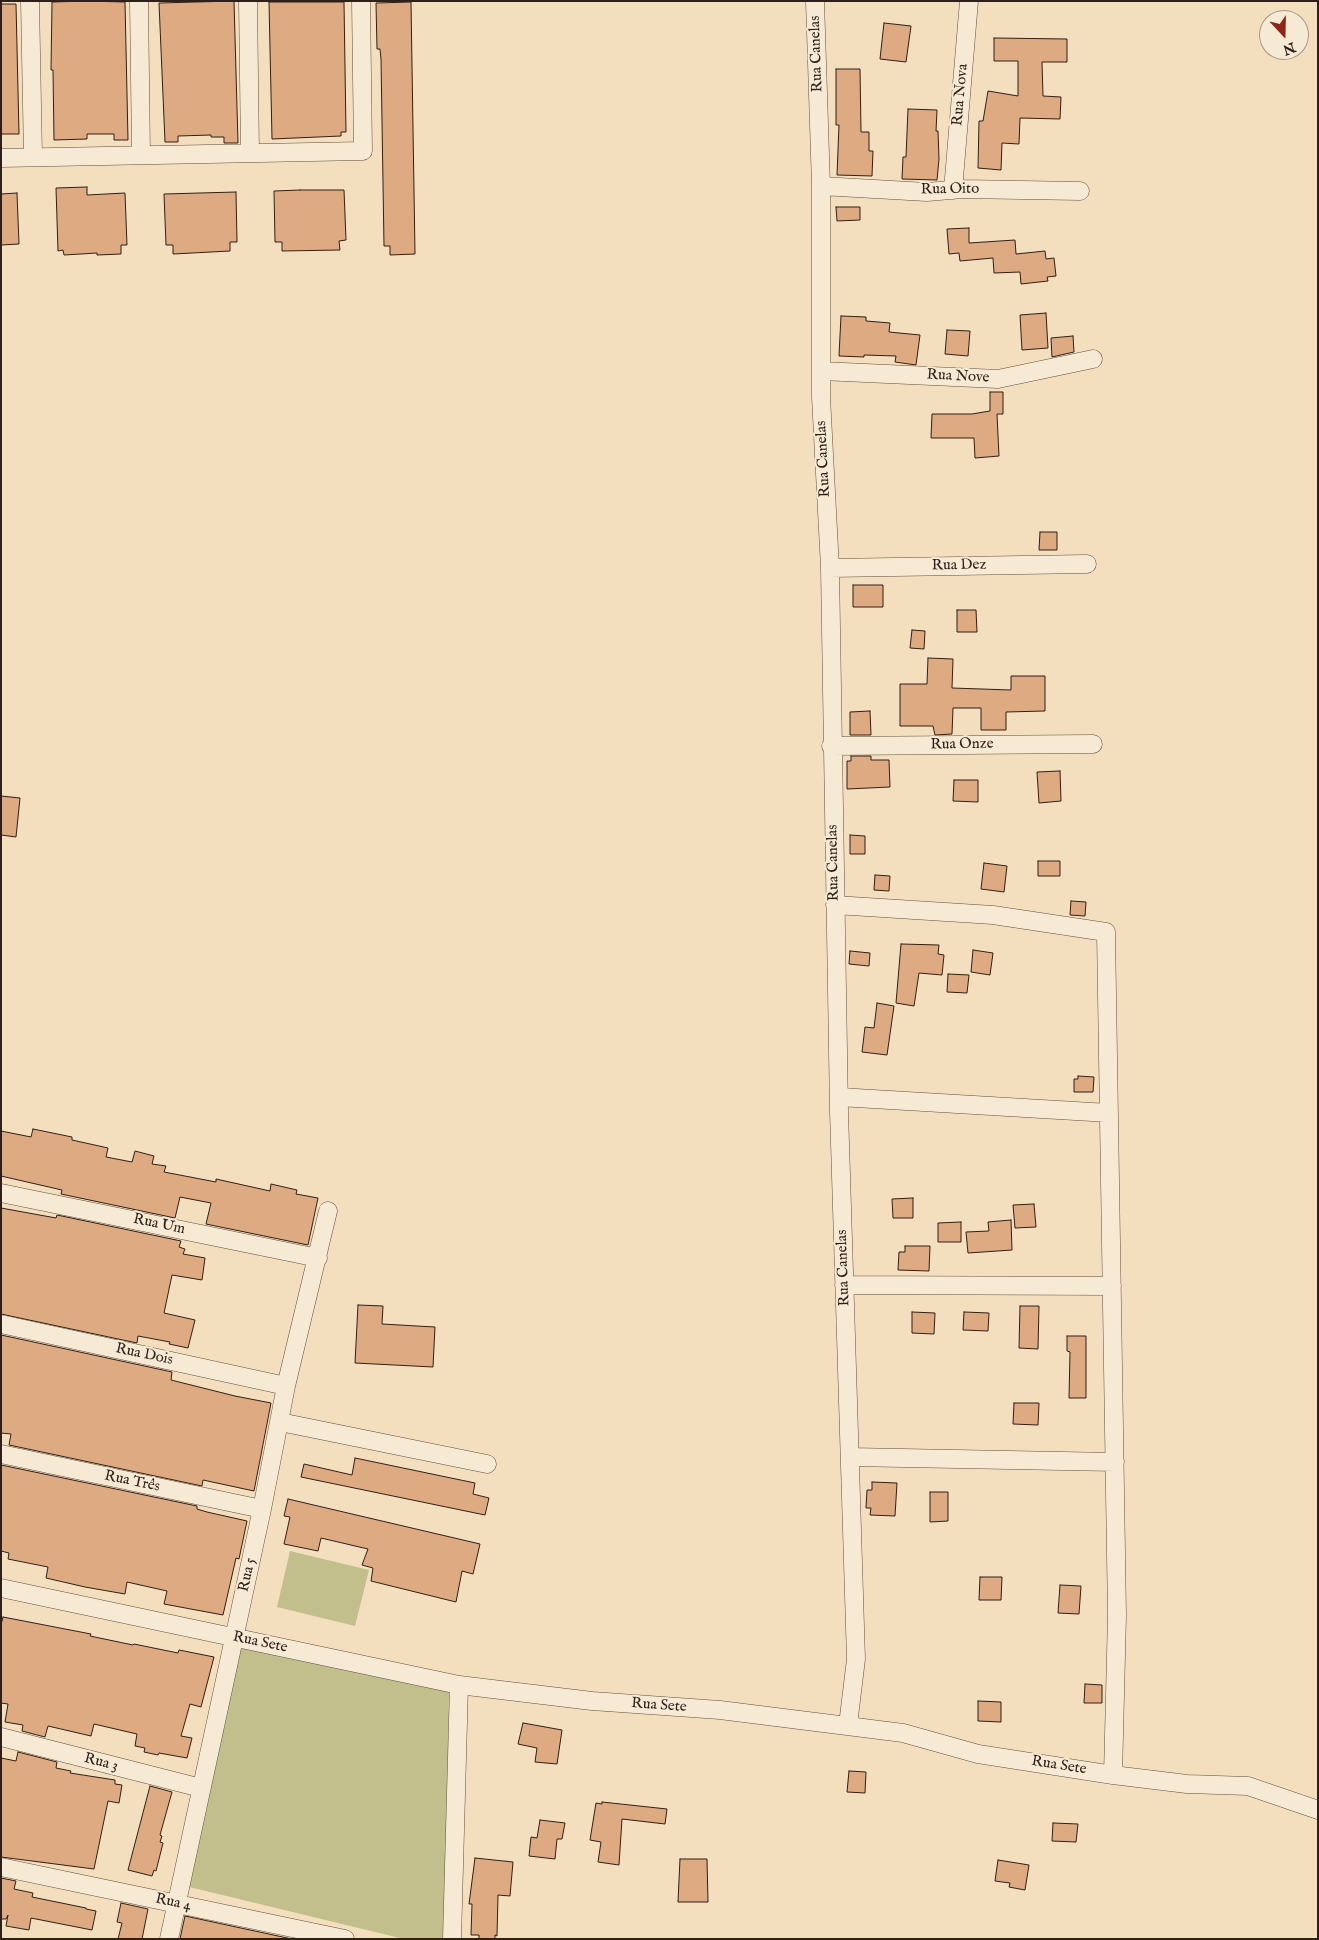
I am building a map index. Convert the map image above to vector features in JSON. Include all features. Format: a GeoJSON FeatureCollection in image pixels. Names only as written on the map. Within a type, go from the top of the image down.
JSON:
{"type":"FeatureCollection","features":[{"type":"Feature","properties":{"kind":"street"},"geometry":{"type":"LineString","coordinates":[[30,1],[33,157]]}},
{"type":"Feature","properties":{"kind":"street"},"geometry":{"type":"LineString","coordinates":[[139,1],[141,155]]}},
{"type":"Feature","properties":{"kind":"street"},"geometry":{"type":"LineString","coordinates":[[248,1],[250,153]]}},
{"type":"Feature","properties":{"kind":"street"},"geometry":{"type":"LineString","coordinates":[[1,158],[363,152],[362,1]]}},
{"type":"Feature","properties":{"kind":"street","name":"Rua Canelas"},"geometry":{"type":"LineString","coordinates":[[815,1],[821,186],[821,397],[830,568],[838,1097],[856,1659],[848,1725]]}},
{"type":"Feature","properties":{"kind":"street","name":"Rua Nova"},"geometry":{"type":"LineString","coordinates":[[953,190],[968,1]]}},
{"type":"Feature","properties":{"kind":"street","name":"Rua Oito"},"geometry":{"type":"LineString","coordinates":[[821,186],[927,192],[953,190],[1080,191]]}},
{"type":"Feature","properties":{"kind":"street","name":"Rua Nove"},"geometry":{"type":"LineString","coordinates":[[821,371],[998,379],[1093,359]]}},
{"type":"Feature","properties":{"kind":"street","name":"Rua Dez"},"geometry":{"type":"LineString","coordinates":[[830,568],[1087,564]]}},
{"type":"Feature","properties":{"kind":"street","name":"Rua Onze"},"geometry":{"type":"LineString","coordinates":[[832,746],[1093,744]]}},
{"type":"Feature","properties":{"kind":"street"},"geometry":{"type":"LineString","coordinates":[[835,905],[993,915],[1106,932],[1117,1615],[1113,1775]]}},
{"type":"Feature","properties":{"kind":"street"},"geometry":{"type":"LineString","coordinates":[[838,1097],[1109,1112]]}},
{"type":"Feature","properties":{"kind":"street","name":"Rua Um"},"geometry":{"type":"LineString","coordinates":[[1,1193],[318,1258]]}},
{"type":"Feature","properties":{"kind":"street","name":"Rua 5"},"geometry":{"type":"LineString","coordinates":[[169,1939],[262,1509],[286,1386],[328,1211]]}},
{"type":"Feature","properties":{"kind":"street"},"geometry":{"type":"LineString","coordinates":[[844,1285],[1112,1286]]}},
{"type":"Feature","properties":{"kind":"street","name":"Rua Dois"},"geometry":{"type":"LineString","coordinates":[[1,1324],[286,1386]]}},
{"type":"Feature","properties":{"kind":"street"},"geometry":{"type":"LineString","coordinates":[[280,1422],[487,1464]]}},
{"type":"Feature","properties":{"kind":"street","name":"Rua Três"},"geometry":{"type":"LineString","coordinates":[[1,1454],[262,1509]]}},
{"type":"Feature","properties":{"kind":"street"},"geometry":{"type":"LineString","coordinates":[[850,1457],[1115,1462]]}},
{"type":"Feature","properties":{"kind":"street","name":"Rua Sete"},"geometry":{"type":"LineString","coordinates":[[1,1588],[459,1685],[592,1701],[720,1710],[903,1733],[978,1754],[1113,1775],[1187,1784],[1248,1786],[1318,1810]]}},
{"type":"Feature","properties":{"kind":"street"},"geometry":{"type":"LineString","coordinates":[[452,1939],[459,1685]]}},
{"type":"Feature","properties":{"kind":"street","name":"Rua 3"},"geometry":{"type":"LineString","coordinates":[[1,1737],[201,1788]]}},
{"type":"Feature","properties":{"kind":"street","name":"Rua 4"},"geometry":{"type":"LineString","coordinates":[[1,1867],[345,1939]]}},
{"type":"Feature","properties":{"kind":"shaded area"},"geometry":{"type":"Polygon","coordinates":[[[290,1551],[369,1570],[355,1626],[277,1607],[290,1551]]]}},
{"type":"Feature","properties":{"kind":"shaded area"},"geometry":{"type":"Polygon","coordinates":[[[238,1645],[449,1691],[446,1939],[404,1939],[185,1886],[238,1645]]]}},
{"type":"Feature","properties":{"kind":"building"},"geometry":{"type":"Polygon","coordinates":[[[234,1],[238,143],[224,143],[224,137],[211,137],[211,135],[178,136],[178,142],[165,142],[159,3],[234,1]]]}},
{"type":"Feature","properties":{"kind":"building"},"geometry":{"type":"Polygon","coordinates":[[[52,2],[125,2],[128,140],[114,140],[114,134],[87,134],[87,139],[54,140],[53,70],[51,70],[52,2]]]}},
{"type":"Feature","properties":{"kind":"building"},"geometry":{"type":"Polygon","coordinates":[[[269,2],[344,2],[346,132],[341,132],[341,136],[272,139],[269,2]]]}},
{"type":"Feature","properties":{"kind":"building"},"geometry":{"type":"Polygon","coordinates":[[[411,2],[415,254],[390,255],[390,246],[384,246],[381,59],[380,49],[377,49],[376,3],[411,2]]]}},
{"type":"Feature","properties":{"kind":"building"},"geometry":{"type":"Polygon","coordinates":[[[1,4],[16,4],[19,134],[1,134],[1,4]]]}},
{"type":"Feature","properties":{"kind":"building"},"geometry":{"type":"Polygon","coordinates":[[[884,23],[911,26],[906,62],[880,59],[884,23]]]}},
{"type":"Feature","properties":{"kind":"building"},"geometry":{"type":"Polygon","coordinates":[[[994,38],[1067,39],[1067,62],[1042,62],[1043,96],[1061,97],[1060,119],[1020,118],[1019,144],[1002,143],[1001,170],[978,168],[979,121],[983,121],[988,91],[1018,96],[1018,61],[994,61],[994,38]]]}},
{"type":"Feature","properties":{"kind":"building"},"geometry":{"type":"Polygon","coordinates":[[[836,69],[860,69],[861,132],[869,132],[869,151],[873,151],[872,176],[837,175],[839,125],[836,125],[836,69]]]}},
{"type":"Feature","properties":{"kind":"building"},"geometry":{"type":"Polygon","coordinates":[[[908,109],[937,110],[936,131],[938,131],[939,159],[937,180],[902,179],[903,157],[906,157],[908,109]]]}},
{"type":"Feature","properties":{"kind":"building"},"geometry":{"type":"Polygon","coordinates":[[[87,187],[87,195],[125,193],[127,245],[121,245],[121,254],[64,255],[63,250],[58,251],[56,188],[87,187]]]}},
{"type":"Feature","properties":{"kind":"building"},"geometry":{"type":"Polygon","coordinates":[[[344,190],[346,240],[339,241],[340,250],[282,251],[282,242],[275,242],[274,191],[344,190]]]}},
{"type":"Feature","properties":{"kind":"building"},"geometry":{"type":"Polygon","coordinates":[[[236,192],[237,242],[230,242],[230,251],[173,254],[173,245],[166,245],[164,194],[236,192]]]}},
{"type":"Feature","properties":{"kind":"building"},"geometry":{"type":"Polygon","coordinates":[[[17,193],[19,244],[1,245],[1,194],[17,193]]]}},
{"type":"Feature","properties":{"kind":"building"},"geometry":{"type":"Polygon","coordinates":[[[836,207],[860,207],[860,220],[837,221],[836,207]]]}},
{"type":"Feature","properties":{"kind":"building"},"geometry":{"type":"Polygon","coordinates":[[[969,228],[969,243],[1015,240],[1016,254],[1045,251],[1046,259],[1054,258],[1056,276],[1047,277],[1048,281],[1021,284],[1020,272],[994,273],[993,258],[960,261],[959,253],[949,254],[947,229],[969,228]]]}},
{"type":"Feature","properties":{"kind":"building"},"geometry":{"type":"Polygon","coordinates":[[[1046,313],[1048,348],[1022,350],[1020,315],[1046,313]]]}},
{"type":"Feature","properties":{"kind":"building"},"geometry":{"type":"Polygon","coordinates":[[[841,316],[866,317],[866,321],[890,323],[889,332],[920,335],[916,365],[895,362],[896,356],[839,356],[841,316]]]}},
{"type":"Feature","properties":{"kind":"building"},"geometry":{"type":"Polygon","coordinates":[[[947,330],[970,331],[968,356],[945,354],[947,330]]]}},
{"type":"Feature","properties":{"kind":"building"},"geometry":{"type":"Polygon","coordinates":[[[1073,336],[1074,352],[1052,357],[1051,338],[1073,336]]]}},
{"type":"Feature","properties":{"kind":"building"},"geometry":{"type":"Polygon","coordinates":[[[990,392],[1003,392],[1003,414],[997,414],[999,456],[975,458],[974,438],[931,438],[932,414],[972,414],[990,411],[990,392]]]}},
{"type":"Feature","properties":{"kind":"building"},"geometry":{"type":"Polygon","coordinates":[[[1040,532],[1057,532],[1057,550],[1039,550],[1040,532]]]}},
{"type":"Feature","properties":{"kind":"building"},"geometry":{"type":"Polygon","coordinates":[[[853,585],[883,585],[883,607],[853,607],[853,585]]]}},
{"type":"Feature","properties":{"kind":"building"},"geometry":{"type":"Polygon","coordinates":[[[957,610],[976,610],[977,632],[957,632],[957,610]]]}},
{"type":"Feature","properties":{"kind":"building"},"geometry":{"type":"Polygon","coordinates":[[[912,630],[925,631],[924,649],[910,648],[912,630]]]}},
{"type":"Feature","properties":{"kind":"building"},"geometry":{"type":"Polygon","coordinates":[[[928,658],[953,659],[952,688],[1011,690],[1011,676],[1045,676],[1045,711],[1006,712],[1006,730],[981,730],[981,708],[953,708],[952,734],[935,735],[933,726],[900,726],[900,684],[927,684],[928,658]]]}},
{"type":"Feature","properties":{"kind":"building"},"geometry":{"type":"Polygon","coordinates":[[[870,711],[871,735],[850,735],[850,712],[870,711]]]}},
{"type":"Feature","properties":{"kind":"building"},"geometry":{"type":"Polygon","coordinates":[[[851,756],[871,756],[871,760],[889,760],[890,787],[847,789],[847,761],[851,761],[851,756]]]}},
{"type":"Feature","properties":{"kind":"building"},"geometry":{"type":"Polygon","coordinates":[[[1060,771],[1061,801],[1039,803],[1037,772],[1060,771]]]}},
{"type":"Feature","properties":{"kind":"building"},"geometry":{"type":"Polygon","coordinates":[[[954,780],[978,780],[978,802],[953,801],[954,780]]]}},
{"type":"Feature","properties":{"kind":"building"},"geometry":{"type":"Polygon","coordinates":[[[1,796],[20,798],[16,837],[1,835],[1,796]]]}},
{"type":"Feature","properties":{"kind":"building"},"geometry":{"type":"Polygon","coordinates":[[[850,835],[865,836],[865,854],[850,854],[850,835]]]}},
{"type":"Feature","properties":{"kind":"building"},"geometry":{"type":"Polygon","coordinates":[[[1038,861],[1060,861],[1060,876],[1038,876],[1038,861]]]}},
{"type":"Feature","properties":{"kind":"building"},"geometry":{"type":"Polygon","coordinates":[[[984,863],[1007,866],[1004,892],[981,889],[984,863]]]}},
{"type":"Feature","properties":{"kind":"building"},"geometry":{"type":"Polygon","coordinates":[[[875,875],[890,876],[889,891],[874,890],[875,875]]]}},
{"type":"Feature","properties":{"kind":"building"},"geometry":{"type":"Polygon","coordinates":[[[1071,901],[1086,902],[1085,916],[1070,915],[1071,901]]]}},
{"type":"Feature","properties":{"kind":"building"},"geometry":{"type":"Polygon","coordinates":[[[901,944],[939,945],[938,954],[944,955],[942,975],[919,973],[914,1006],[896,1003],[901,944]]]}},
{"type":"Feature","properties":{"kind":"building"},"geometry":{"type":"Polygon","coordinates":[[[973,950],[993,953],[990,975],[971,972],[973,950]]]}},
{"type":"Feature","properties":{"kind":"building"},"geometry":{"type":"Polygon","coordinates":[[[850,951],[870,953],[869,966],[849,964],[850,951]]]}},
{"type":"Feature","properties":{"kind":"building"},"geometry":{"type":"Polygon","coordinates":[[[948,974],[969,975],[967,993],[947,992],[948,974]]]}},
{"type":"Feature","properties":{"kind":"building"},"geometry":{"type":"Polygon","coordinates":[[[877,1003],[894,1006],[887,1055],[862,1052],[865,1027],[874,1028],[877,1003]]]}},
{"type":"Feature","properties":{"kind":"building"},"geometry":{"type":"Polygon","coordinates":[[[1078,1076],[1094,1077],[1093,1092],[1074,1092],[1074,1079],[1078,1079],[1078,1076]]]}},
{"type":"Feature","properties":{"kind":"building"},"geometry":{"type":"Polygon","coordinates":[[[33,1129],[72,1137],[72,1140],[108,1148],[106,1157],[132,1162],[135,1151],[154,1156],[152,1164],[166,1166],[164,1172],[216,1182],[216,1179],[270,1191],[271,1184],[297,1190],[296,1194],[318,1198],[308,1245],[206,1224],[211,1203],[180,1197],[175,1218],[61,1194],[62,1190],[1,1176],[1,1131],[31,1137],[33,1129]]]}},
{"type":"Feature","properties":{"kind":"building"},"geometry":{"type":"Polygon","coordinates":[[[913,1198],[913,1218],[893,1218],[892,1199],[913,1198]]]}},
{"type":"Feature","properties":{"kind":"building"},"geometry":{"type":"Polygon","coordinates":[[[1034,1204],[1036,1227],[1015,1228],[1013,1205],[1034,1204]]]}},
{"type":"Feature","properties":{"kind":"building"},"geometry":{"type":"Polygon","coordinates":[[[1,1208],[56,1218],[57,1215],[181,1241],[179,1247],[185,1249],[183,1254],[205,1258],[202,1280],[172,1275],[164,1313],[195,1320],[188,1348],[169,1344],[170,1342],[138,1336],[137,1343],[1,1314],[1,1208]]]}},
{"type":"Feature","properties":{"kind":"building"},"geometry":{"type":"Polygon","coordinates":[[[1011,1220],[1012,1250],[968,1253],[966,1232],[989,1231],[988,1222],[1011,1220]]]}},
{"type":"Feature","properties":{"kind":"building"},"geometry":{"type":"Polygon","coordinates":[[[961,1222],[961,1242],[938,1242],[938,1223],[961,1222]]]}},
{"type":"Feature","properties":{"kind":"building"},"geometry":{"type":"Polygon","coordinates":[[[905,1246],[930,1246],[929,1271],[898,1270],[899,1252],[905,1252],[905,1246]]]}},
{"type":"Feature","properties":{"kind":"building"},"geometry":{"type":"Polygon","coordinates":[[[358,1305],[383,1306],[382,1324],[435,1327],[433,1367],[355,1363],[358,1305]]]}},
{"type":"Feature","properties":{"kind":"building"},"geometry":{"type":"Polygon","coordinates":[[[1020,1306],[1039,1306],[1038,1349],[1019,1348],[1020,1306]]]}},
{"type":"Feature","properties":{"kind":"building"},"geometry":{"type":"Polygon","coordinates":[[[912,1312],[935,1313],[934,1334],[912,1333],[912,1312]]]}},
{"type":"Feature","properties":{"kind":"building"},"geometry":{"type":"Polygon","coordinates":[[[964,1312],[989,1313],[988,1331],[963,1330],[964,1312]]]}},
{"type":"Feature","properties":{"kind":"building"},"geometry":{"type":"Polygon","coordinates":[[[1,1335],[172,1372],[171,1380],[271,1403],[254,1491],[203,1480],[202,1486],[9,1445],[11,1434],[1,1433],[1,1335]]]}},
{"type":"Feature","properties":{"kind":"building"},"geometry":{"type":"Polygon","coordinates":[[[1067,1336],[1086,1336],[1086,1398],[1069,1398],[1070,1352],[1067,1351],[1067,1336]]]}},
{"type":"Feature","properties":{"kind":"building"},"geometry":{"type":"Polygon","coordinates":[[[1014,1403],[1039,1403],[1038,1425],[1013,1424],[1014,1403]]]}},
{"type":"Feature","properties":{"kind":"building"},"geometry":{"type":"Polygon","coordinates":[[[355,1458],[475,1483],[473,1494],[489,1498],[485,1515],[301,1477],[304,1464],[352,1475],[355,1458]]]}},
{"type":"Feature","properties":{"kind":"building"},"geometry":{"type":"Polygon","coordinates":[[[1,1465],[197,1506],[197,1509],[207,1512],[247,1521],[239,1559],[236,1558],[223,1615],[164,1604],[167,1591],[127,1582],[125,1594],[85,1587],[46,1578],[48,1567],[8,1559],[9,1553],[1,1551],[1,1465]]]}},
{"type":"Feature","properties":{"kind":"building"},"geometry":{"type":"Polygon","coordinates":[[[872,1482],[897,1483],[895,1516],[870,1515],[871,1508],[866,1508],[867,1490],[872,1490],[872,1482]]]}},
{"type":"Feature","properties":{"kind":"building"},"geometry":{"type":"Polygon","coordinates":[[[930,1492],[948,1492],[948,1521],[930,1522],[930,1492]]]}},
{"type":"Feature","properties":{"kind":"building"},"geometry":{"type":"Polygon","coordinates":[[[288,1499],[480,1544],[473,1574],[462,1571],[456,1602],[371,1581],[373,1568],[362,1565],[368,1549],[321,1538],[318,1551],[284,1544],[290,1517],[284,1516],[288,1499]]]}},
{"type":"Feature","properties":{"kind":"building"},"geometry":{"type":"Polygon","coordinates":[[[980,1577],[1002,1577],[1001,1600],[979,1600],[980,1577]]]}},
{"type":"Feature","properties":{"kind":"building"},"geometry":{"type":"Polygon","coordinates":[[[1060,1585],[1081,1586],[1079,1614],[1058,1613],[1060,1585]]]}},
{"type":"Feature","properties":{"kind":"building"},"geometry":{"type":"Polygon","coordinates":[[[3,1617],[91,1634],[90,1636],[133,1645],[178,1653],[179,1650],[214,1657],[201,1707],[190,1704],[181,1736],[192,1738],[187,1758],[144,1752],[145,1748],[135,1746],[137,1734],[94,1724],[91,1736],[48,1726],[45,1737],[22,1731],[23,1725],[5,1722],[8,1704],[1,1703],[1,1625],[3,1617]]]}},
{"type":"Feature","properties":{"kind":"building"},"geometry":{"type":"Polygon","coordinates":[[[1085,1684],[1102,1685],[1102,1703],[1084,1703],[1085,1684]]]}},
{"type":"Feature","properties":{"kind":"building"},"geometry":{"type":"Polygon","coordinates":[[[978,1701],[1001,1702],[1001,1722],[978,1721],[978,1701]]]}},
{"type":"Feature","properties":{"kind":"building"},"geometry":{"type":"Polygon","coordinates":[[[523,1723],[562,1730],[557,1764],[535,1762],[537,1748],[518,1744],[523,1723]]]}},
{"type":"Feature","properties":{"kind":"building"},"geometry":{"type":"Polygon","coordinates":[[[18,1752],[57,1762],[56,1768],[71,1771],[70,1773],[115,1780],[115,1784],[122,1785],[119,1803],[108,1801],[94,1869],[1,1857],[1,1758],[16,1761],[18,1752]]]}},
{"type":"Feature","properties":{"kind":"building"},"geometry":{"type":"Polygon","coordinates":[[[849,1771],[866,1772],[865,1793],[847,1792],[849,1771]]]}},
{"type":"Feature","properties":{"kind":"building"},"geometry":{"type":"Polygon","coordinates":[[[150,1786],[172,1792],[160,1835],[162,1836],[160,1842],[163,1843],[156,1871],[154,1870],[152,1876],[128,1870],[150,1786]]]}},
{"type":"Feature","properties":{"kind":"building"},"geometry":{"type":"Polygon","coordinates":[[[602,1802],[667,1809],[665,1824],[622,1819],[619,1865],[598,1862],[601,1842],[590,1840],[596,1803],[602,1804],[602,1802]]]}},
{"type":"Feature","properties":{"kind":"building"},"geometry":{"type":"Polygon","coordinates":[[[540,1820],[565,1823],[562,1839],[557,1839],[555,1859],[529,1856],[531,1837],[537,1838],[540,1820]]]}},
{"type":"Feature","properties":{"kind":"building"},"geometry":{"type":"Polygon","coordinates":[[[1053,1823],[1078,1824],[1076,1842],[1052,1841],[1053,1823]]]}},
{"type":"Feature","properties":{"kind":"building"},"geometry":{"type":"Polygon","coordinates":[[[475,1858],[513,1862],[510,1896],[498,1895],[497,1936],[495,1935],[495,1939],[479,1939],[479,1935],[471,1935],[472,1904],[469,1904],[475,1858]]]}},
{"type":"Feature","properties":{"kind":"building"},"geometry":{"type":"Polygon","coordinates":[[[680,1859],[707,1859],[708,1902],[678,1902],[680,1859]]]}},
{"type":"Feature","properties":{"kind":"building"},"geometry":{"type":"Polygon","coordinates":[[[998,1860],[1029,1865],[1025,1890],[1009,1887],[1010,1883],[995,1881],[998,1860]]]}},
{"type":"Feature","properties":{"kind":"building"},"geometry":{"type":"Polygon","coordinates":[[[1,1878],[16,1881],[14,1889],[33,1893],[32,1897],[96,1911],[92,1930],[31,1918],[29,1930],[6,1926],[8,1915],[6,1919],[1,1919],[1,1878]]]}},
{"type":"Feature","properties":{"kind":"building"},"geometry":{"type":"Polygon","coordinates":[[[121,1903],[148,1909],[142,1939],[118,1939],[122,1923],[117,1922],[121,1903]]]}},
{"type":"Feature","properties":{"kind":"building"},"geometry":{"type":"Polygon","coordinates":[[[185,1916],[292,1939],[180,1939],[185,1916]]]}}]}
